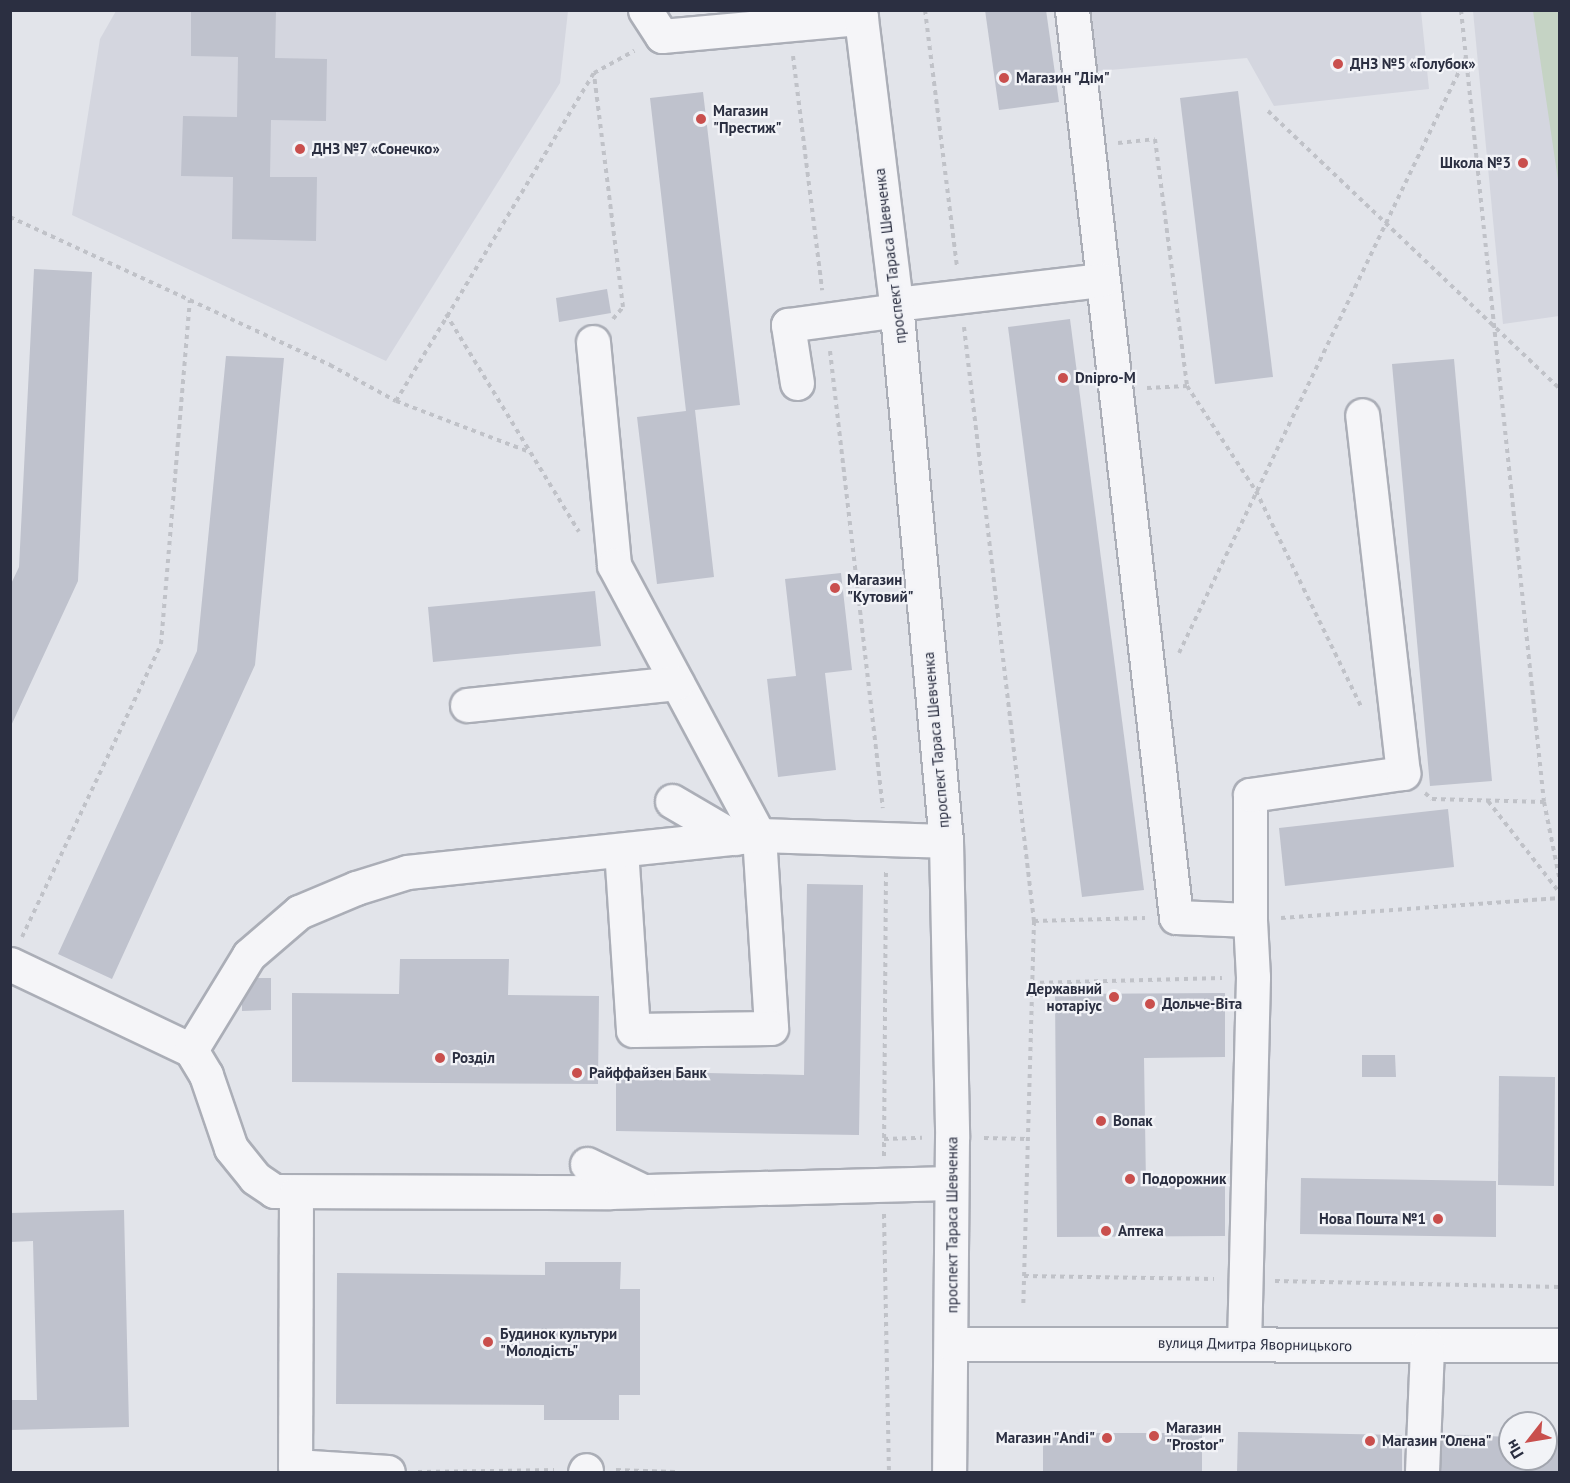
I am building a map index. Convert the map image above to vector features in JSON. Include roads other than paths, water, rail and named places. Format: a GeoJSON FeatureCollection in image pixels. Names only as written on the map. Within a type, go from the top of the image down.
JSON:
{"type":"FeatureCollection","features":[{"type":"Feature","properties":{"kind":"street"},"geometry":{"type":"LineString","coordinates":[[1072,10],[1113,389],[1176,917],[1250,920]]}},
{"type":"Feature","properties":{"kind":"street"},"geometry":{"type":"LineString","coordinates":[[653,23],[789,24],[860,14]]}},
{"type":"Feature","properties":{"kind":"street","name":"проспект Тараса Шевченка"},"geometry":{"type":"LineString","coordinates":[[860,14],[896,307],[946,841],[951,1344],[949,1473]]}},
{"type":"Feature","properties":{"kind":"street"},"geometry":{"type":"LineString","coordinates":[[797,383],[788,326],[960,294],[1101,280]]}},
{"type":"Feature","properties":{"kind":"street"},"geometry":{"type":"LineString","coordinates":[[593,342],[614,565],[677,683],[747,837],[771,1028],[633,1030],[621,850]]}},
{"type":"Feature","properties":{"kind":"street"},"geometry":{"type":"LineString","coordinates":[[1244,1343],[1253,977],[1250,920],[1250,795],[1404,773],[1362,415]]}},
{"type":"Feature","properties":{"kind":"street"},"geometry":{"type":"LineString","coordinates":[[467,705],[677,683]]}},
{"type":"Feature","properties":{"kind":"street"},"geometry":{"type":"LineString","coordinates":[[672,801],[747,837]]}},
{"type":"Feature","properties":{"kind":"street"},"geometry":{"type":"LineString","coordinates":[[191,1050],[249,955],[299,912],[356,888],[407,872],[747,837],[946,841]]}},
{"type":"Feature","properties":{"kind":"street"},"geometry":{"type":"LineString","coordinates":[[16,952],[191,1050],[206,1075],[231,1148],[265,1185],[274,1191],[296,1193],[644,1191],[950,1183]]}},
{"type":"Feature","properties":{"kind":"street"},"geometry":{"type":"LineString","coordinates":[[587,1164],[644,1191]]}},
{"type":"Feature","properties":{"kind":"street"},"geometry":{"type":"LineString","coordinates":[[296,1193],[295,1466],[388,1473]]}},
{"type":"Feature","properties":{"kind":"street","name":"вулиця Дмитра Яворницького"},"geometry":{"type":"LineString","coordinates":[[951,1344],[1560,1345]]}},
{"type":"Feature","properties":{"kind":"street"},"geometry":{"type":"LineString","coordinates":[[1422,1473],[1427,1346]]}},
{"type":"Feature","properties":{"kind":"place","name":"ДНЗ №5 «Голубок»"},"geometry":{"type":"Point","coordinates":[1338,64]}},
{"type":"Feature","properties":{"kind":"place","name":"Магазин \"Дім\""},"geometry":{"type":"Point","coordinates":[1004,78]}},
{"type":"Feature","properties":{"kind":"place","name":"Магазин \"Престиж\""},"geometry":{"type":"Point","coordinates":[701,119]}},
{"type":"Feature","properties":{"kind":"place","name":"ДНЗ №7 «Сонечко»"},"geometry":{"type":"Point","coordinates":[300,149]}},
{"type":"Feature","properties":{"kind":"place","name":"Школа №3"},"geometry":{"type":"Point","coordinates":[1523,163]}},
{"type":"Feature","properties":{"kind":"place","name":"Dnipro-M"},"geometry":{"type":"Point","coordinates":[1063,378]}},
{"type":"Feature","properties":{"kind":"place","name":"Магазин \"Кутовий\""},"geometry":{"type":"Point","coordinates":[835,588]}},
{"type":"Feature","properties":{"kind":"place","name":"Державний нотаріус"},"geometry":{"type":"Point","coordinates":[1114,997]}},
{"type":"Feature","properties":{"kind":"place","name":"Дольче-Віта"},"geometry":{"type":"Point","coordinates":[1150,1004]}},
{"type":"Feature","properties":{"kind":"place","name":"Розділ"},"geometry":{"type":"Point","coordinates":[440,1058]}},
{"type":"Feature","properties":{"kind":"place","name":"Райффайзен Банк"},"geometry":{"type":"Point","coordinates":[577,1073]}},
{"type":"Feature","properties":{"kind":"place","name":"Вопак"},"geometry":{"type":"Point","coordinates":[1101,1121]}},
{"type":"Feature","properties":{"kind":"place","name":"Подорожник"},"geometry":{"type":"Point","coordinates":[1130,1179]}},
{"type":"Feature","properties":{"kind":"place","name":"Нова Пошта №1"},"geometry":{"type":"Point","coordinates":[1438,1219]}},
{"type":"Feature","properties":{"kind":"place","name":"Аптека"},"geometry":{"type":"Point","coordinates":[1106,1231]}},
{"type":"Feature","properties":{"kind":"place","name":"Будинок культури \"Молодість\""},"geometry":{"type":"Point","coordinates":[488,1342]}},
{"type":"Feature","properties":{"kind":"place","name":"Магазин \"Prostor\""},"geometry":{"type":"Point","coordinates":[1154,1436]}},
{"type":"Feature","properties":{"kind":"place","name":"Магазин \"Andi\""},"geometry":{"type":"Point","coordinates":[1107,1438]}},
{"type":"Feature","properties":{"kind":"place","name":"Магазин \"Олена\""},"geometry":{"type":"Point","coordinates":[1370,1441]}}]}
